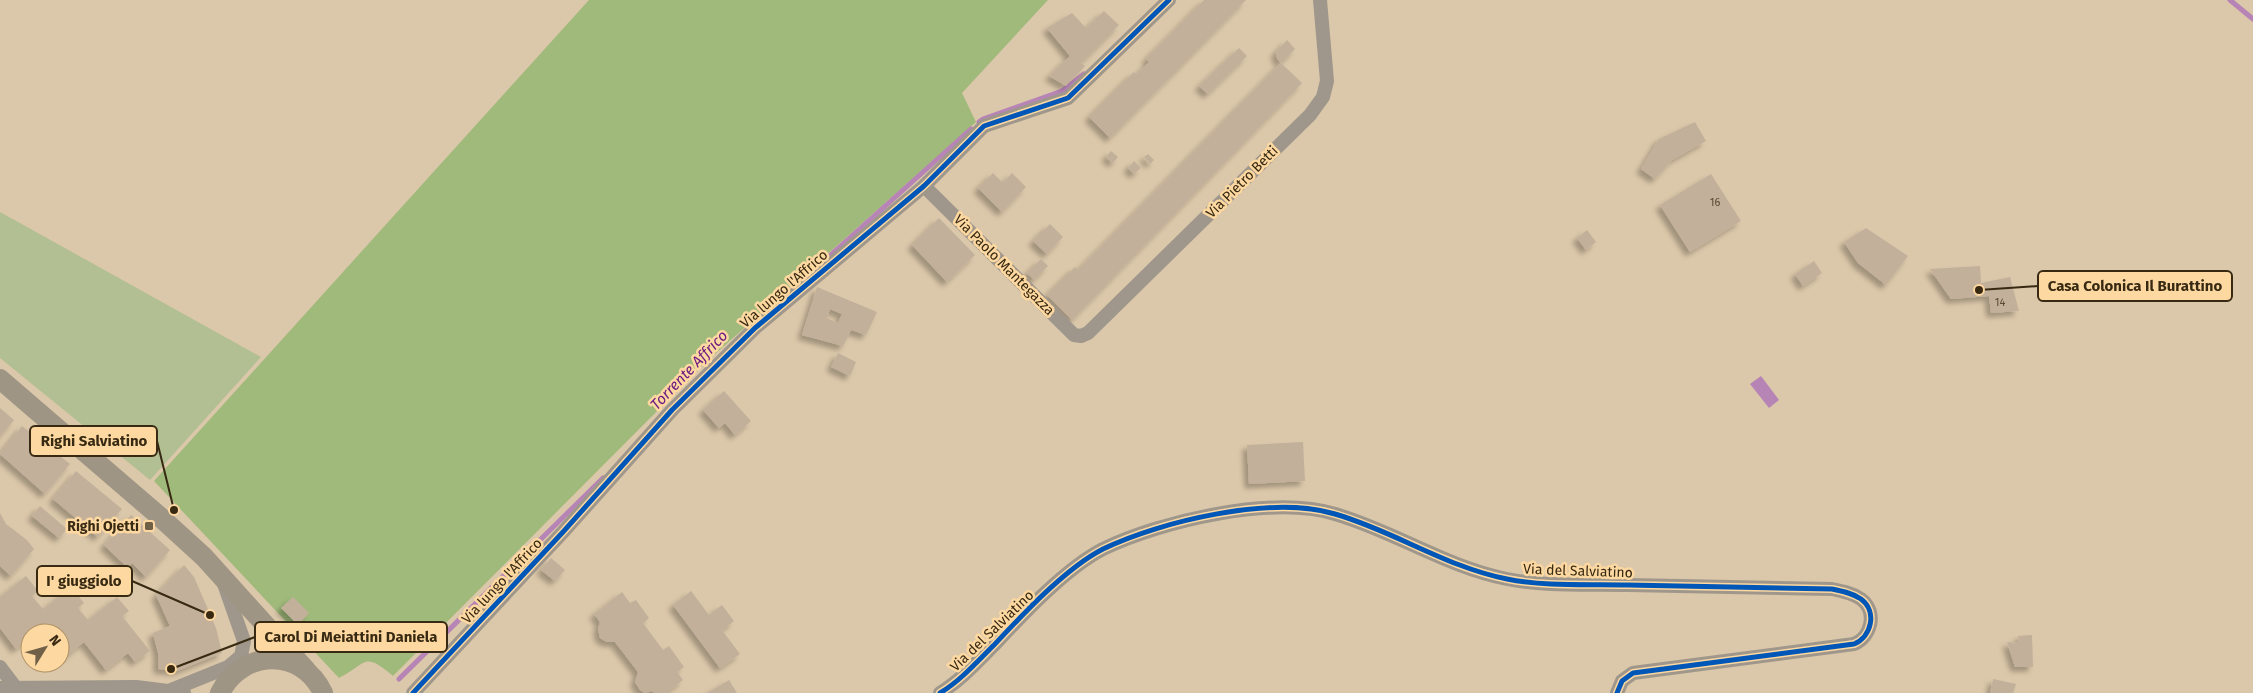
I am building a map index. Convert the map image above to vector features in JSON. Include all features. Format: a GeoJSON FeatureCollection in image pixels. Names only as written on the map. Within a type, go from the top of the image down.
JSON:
{"type":"FeatureCollection","features":[{"type":"Feature","properties":{"kind":"main road"},"geometry":{"type":"LineString","coordinates":[[0,379],[158,515],[215,568],[323,690]]}},
{"type":"Feature","properties":{"kind":"main road"},"geometry":{"type":"LineString","coordinates":[[217,691],[245,661],[259,655],[264,641],[262,625],[257,615]]}},
{"type":"Feature","properties":{"kind":"main road"},"geometry":{"type":"LineString","coordinates":[[245,661],[280,660],[306,670]]}},
{"type":"Feature","properties":{"kind":"street","name":"Via lungo l'Affrico"},"geometry":{"type":"LineString","coordinates":[[413,693],[563,532],[672,410],[755,328],[924,186],[984,126],[1068,98],[1169,0]]}},
{"type":"Feature","properties":{"kind":"street","name":"Via Pietro Betti"},"geometry":{"type":"LineString","coordinates":[[1088,333],[1310,115],[1323,98],[1327,81],[1320,0]]}},
{"type":"Feature","properties":{"kind":"street","name":"Via Paolo Mantegazza"},"geometry":{"type":"LineString","coordinates":[[924,186],[1074,335],[1081,336],[1088,333]]}},
{"type":"Feature","properties":{"kind":"street","name":"Via del Salviatino"},"geometry":{"type":"LineString","coordinates":[[940,693],[977,662],[1056,584],[1084,561],[1102,550],[1160,528],[1211,516],[1259,509],[1298,508],[1335,514],[1402,540],[1455,564],[1508,579],[1554,584],[1832,589],[1854,595],[1864,602],[1868,609],[1871,619],[1870,629],[1864,638],[1854,644],[1633,673],[1622,680],[1617,693]]}},
{"type":"Feature","properties":{"kind":"street"},"geometry":{"type":"LineString","coordinates":[[0,688],[136,687],[176,692],[245,661],[244,641],[224,583],[215,568]]}},
{"type":"Feature","properties":{"kind":"street"},"geometry":{"type":"LineString","coordinates":[[0,668],[16,688]]}},
{"type":"Feature","properties":{"kind":"green space"},"geometry":{"type":"Polygon","coordinates":[[[589,0],[1048,0],[962,93],[976,122],[705,363],[393,676],[376,664],[366,662],[339,678],[154,481],[589,0]]]}},
{"type":"Feature","properties":{"kind":"green space"},"geometry":{"type":"Polygon","coordinates":[[[0,212],[261,357],[150,480],[0,358],[0,212]]]}},
{"type":"Feature","properties":{"kind":"shaded area"},"geometry":{"type":"Polygon","coordinates":[[[1761,376],[1779,400],[1769,408],[1750,384],[1761,376]]]}},
{"type":"Feature","properties":{"kind":"building"},"geometry":{"type":"Polygon","coordinates":[[[1204,0],[1246,0],[1110,138],[1089,117],[1134,72],[1137,74],[1149,62],[1146,59],[1204,0]]]}},
{"type":"Feature","properties":{"kind":"building"},"geometry":{"type":"Polygon","coordinates":[[[1104,11],[1119,25],[1081,63],[1085,66],[1066,86],[1049,76],[1070,56],[1047,28],[1072,13],[1086,28],[1104,11]]]}},
{"type":"Feature","properties":{"kind":"building"},"geometry":{"type":"Polygon","coordinates":[[[1287,40],[1295,49],[1281,63],[1275,53],[1287,40]]]}},
{"type":"Feature","properties":{"kind":"building"},"geometry":{"type":"Polygon","coordinates":[[[1239,48],[1247,56],[1208,94],[1199,86],[1239,48]]]}},
{"type":"Feature","properties":{"kind":"building"},"geometry":{"type":"Polygon","coordinates":[[[1281,63],[1302,83],[1072,320],[1047,295],[1075,267],[1078,270],[1281,63]]]}},
{"type":"Feature","properties":{"kind":"building"},"geometry":{"type":"Polygon","coordinates":[[[1695,122],[1706,141],[1672,160],[1655,179],[1641,169],[1659,139],[1695,122]]]}},
{"type":"Feature","properties":{"kind":"building"},"geometry":{"type":"Polygon","coordinates":[[[1111,151],[1118,157],[1113,163],[1106,157],[1111,151]]]}},
{"type":"Feature","properties":{"kind":"building"},"geometry":{"type":"Polygon","coordinates":[[[1148,154],[1154,160],[1150,164],[1144,157],[1148,154]]]}},
{"type":"Feature","properties":{"kind":"building"},"geometry":{"type":"Polygon","coordinates":[[[1134,161],[1141,168],[1134,174],[1128,168],[1134,161]]]}},
{"type":"Feature","properties":{"kind":"building"},"geometry":{"type":"Polygon","coordinates":[[[993,173],[1003,183],[1012,173],[1026,187],[1002,212],[978,188],[993,173]]]}},
{"type":"Feature","properties":{"kind":"building"},"geometry":{"type":"Polygon","coordinates":[[[1711,174],[1741,221],[1690,252],[1660,205],[1711,174]]]}},
{"type":"Feature","properties":{"kind":"building"},"geometry":{"type":"Polygon","coordinates":[[[939,218],[975,255],[947,282],[912,245],[939,218]]]}},
{"type":"Feature","properties":{"kind":"building"},"geometry":{"type":"Polygon","coordinates":[[[1050,224],[1063,237],[1047,254],[1033,241],[1050,224]]]}},
{"type":"Feature","properties":{"kind":"building"},"geometry":{"type":"Polygon","coordinates":[[[1866,228],[1908,256],[1886,285],[1858,263],[1844,242],[1866,228]]]}},
{"type":"Feature","properties":{"kind":"building"},"geometry":{"type":"Polygon","coordinates":[[[1587,230],[1596,242],[1586,250],[1577,238],[1587,230]]]}},
{"type":"Feature","properties":{"kind":"building"},"geometry":{"type":"Polygon","coordinates":[[[1041,259],[1048,266],[1034,280],[1027,273],[1041,259]]]}},
{"type":"Feature","properties":{"kind":"building"},"geometry":{"type":"Polygon","coordinates":[[[1814,261],[1822,273],[1803,286],[1795,274],[1814,261]]]}},
{"type":"Feature","properties":{"kind":"building"},"geometry":{"type":"Polygon","coordinates":[[[1980,266],[1981,283],[2010,277],[2019,311],[1991,313],[1989,296],[1951,299],[1930,269],[1980,266]]]}},
{"type":"Feature","properties":{"kind":"building"},"geometry":{"type":"Polygon","coordinates":[[[817,287],[877,312],[866,335],[851,330],[843,346],[802,335],[817,287]],[[830,309],[827,318],[838,323],[842,314],[830,309]]]}},
{"type":"Feature","properties":{"kind":"building"},"geometry":{"type":"Polygon","coordinates":[[[838,353],[856,362],[850,376],[831,367],[838,353]]]}},
{"type":"Feature","properties":{"kind":"building"},"geometry":{"type":"Polygon","coordinates":[[[724,391],[751,421],[735,435],[725,423],[719,428],[703,410],[724,391]]]}},
{"type":"Feature","properties":{"kind":"building"},"geometry":{"type":"Polygon","coordinates":[[[0,408],[14,420],[0,437],[0,408]]]}},
{"type":"Feature","properties":{"kind":"building"},"geometry":{"type":"Polygon","coordinates":[[[22,426],[70,464],[45,494],[0,454],[22,426]]]}},
{"type":"Feature","properties":{"kind":"building"},"geometry":{"type":"Polygon","coordinates":[[[1303,442],[1305,481],[1249,484],[1247,445],[1303,442]]]}},
{"type":"Feature","properties":{"kind":"building"},"geometry":{"type":"Polygon","coordinates":[[[76,471],[122,509],[98,537],[53,499],[76,471]]]}},
{"type":"Feature","properties":{"kind":"building"},"geometry":{"type":"Polygon","coordinates":[[[40,506],[67,529],[59,538],[32,516],[40,506]]]}},
{"type":"Feature","properties":{"kind":"building"},"geometry":{"type":"Polygon","coordinates":[[[0,513],[6,524],[27,540],[34,549],[11,576],[0,566],[0,513]]]}},
{"type":"Feature","properties":{"kind":"building"},"geometry":{"type":"Polygon","coordinates":[[[131,515],[170,550],[146,577],[132,563],[128,568],[104,545],[131,515]]]}},
{"type":"Feature","properties":{"kind":"building"},"geometry":{"type":"Polygon","coordinates":[[[551,558],[565,570],[555,581],[541,570],[551,558]]]}},
{"type":"Feature","properties":{"kind":"building"},"geometry":{"type":"Polygon","coordinates":[[[184,565],[194,577],[216,628],[222,653],[177,671],[158,669],[158,653],[153,633],[170,626],[156,595],[184,565]]]}},
{"type":"Feature","properties":{"kind":"building"},"geometry":{"type":"Polygon","coordinates":[[[26,576],[38,591],[32,596],[43,609],[71,587],[84,603],[78,608],[88,620],[117,597],[129,611],[122,616],[150,651],[135,662],[128,653],[106,670],[84,642],[70,653],[70,623],[20,623],[20,646],[16,649],[0,628],[0,597],[26,576]]]}},
{"type":"Feature","properties":{"kind":"building"},"geometry":{"type":"Polygon","coordinates":[[[691,591],[709,615],[722,605],[734,621],[722,630],[740,654],[720,668],[673,605],[691,591]]]}},
{"type":"Feature","properties":{"kind":"building"},"geometry":{"type":"Polygon","coordinates":[[[622,592],[630,603],[636,600],[649,618],[643,623],[663,650],[669,646],[684,667],[677,672],[683,680],[666,693],[654,693],[652,691],[645,693],[640,690],[635,682],[638,672],[615,642],[607,642],[600,638],[598,629],[600,622],[594,614],[622,592]]]}},
{"type":"Feature","properties":{"kind":"building"},"geometry":{"type":"Polygon","coordinates":[[[293,597],[309,613],[298,625],[281,608],[293,597]]]}},
{"type":"Feature","properties":{"kind":"building"},"geometry":{"type":"Polygon","coordinates":[[[2032,635],[2033,667],[2015,667],[2007,642],[2019,643],[2018,636],[2032,635]]]}},
{"type":"Feature","properties":{"kind":"building"},"geometry":{"type":"Polygon","coordinates":[[[1993,679],[2016,684],[2013,693],[1990,693],[1993,679]]]}},
{"type":"Feature","properties":{"kind":"building"},"geometry":{"type":"Polygon","coordinates":[[[729,680],[737,693],[707,693],[729,680]]]}},
{"type":"Feature","properties":{"kind":"waterway"},"geometry":{"type":"LineString","coordinates":[[2230,0],[2253,19]]}},
{"type":"Feature","properties":{"kind":"waterway","name":"Torrente Affrico"},"geometry":{"type":"LineString","coordinates":[[979,122],[1062,91],[1084,74]]}},
{"type":"Feature","properties":{"kind":"waterway","name":"Torrente Affrico"},"geometry":{"type":"LineString","coordinates":[[823,262],[971,129]]}},
{"type":"Feature","properties":{"kind":"waterway","name":"Torrente Affrico"},"geometry":{"type":"LineString","coordinates":[[399,679],[603,478]]}},
{"type":"Feature","properties":{"kind":"cycle path"},"geometry":{"type":"LineString","coordinates":[[413,693],[563,532],[672,410],[755,328],[924,186],[984,126],[1068,98],[1169,0]]}},
{"type":"Feature","properties":{"kind":"cycle path"},"geometry":{"type":"LineString","coordinates":[[940,693],[968,671],[1045,592],[1089,557],[1103,549],[1155,529],[1217,514],[1249,509],[1309,509],[1335,514],[1357,521],[1441,558],[1485,573],[1522,582],[1567,585],[1832,589],[1847,592],[1861,599],[1866,604],[1871,617],[1865,636],[1854,644],[1633,673],[1622,681],[1617,693]]}},
{"type":"Feature","properties":{"kind":"place","name":"Casa Colonica Il Burattino"},"geometry":{"type":"Point","coordinates":[1979,290]}},
{"type":"Feature","properties":{"kind":"place","name":"Righi Salviatino"},"geometry":{"type":"Point","coordinates":[174,510]}},
{"type":"Feature","properties":{"kind":"place","name":"Righi Ojetti"},"geometry":{"type":"Point","coordinates":[149,526]}},
{"type":"Feature","properties":{"kind":"place","name":"I' giuggiolo"},"geometry":{"type":"Point","coordinates":[210,615]}},
{"type":"Feature","properties":{"kind":"place","name":"Carol Di Meiattini Daniela"},"geometry":{"type":"Point","coordinates":[171,669]}}]}
